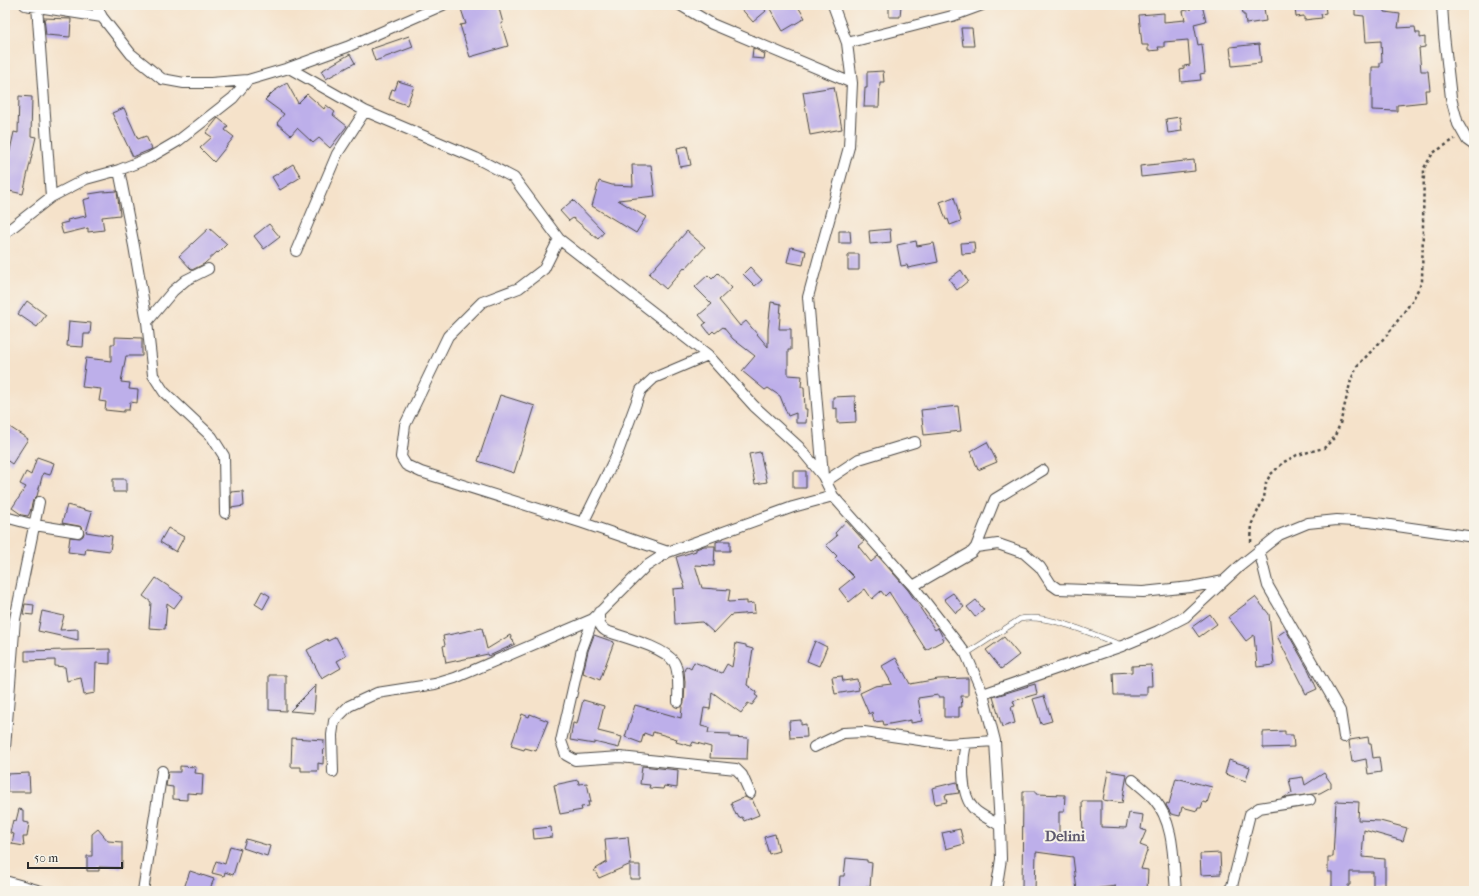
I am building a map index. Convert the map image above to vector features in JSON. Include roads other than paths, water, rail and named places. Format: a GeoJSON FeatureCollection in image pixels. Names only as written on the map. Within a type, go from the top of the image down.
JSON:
{"type":"FeatureCollection","features":[{"type":"Feature","properties":{"kind":"street"},"geometry":{"type":"LineString","coordinates":[[25,5],[102,17]]}},
{"type":"Feature","properties":{"kind":"street"},"geometry":{"type":"LineString","coordinates":[[96,5],[102,17],[131,54],[162,79],[197,83],[248,80],[289,68],[347,47],[443,5]]}},
{"type":"Feature","properties":{"kind":"street"},"geometry":{"type":"LineString","coordinates":[[680,5],[712,24],[852,83]]}},
{"type":"Feature","properties":{"kind":"street"},"geometry":{"type":"LineString","coordinates":[[824,478],[808,297],[849,147],[852,83],[846,43],[834,5]]}},
{"type":"Feature","properties":{"kind":"street"},"geometry":{"type":"LineString","coordinates":[[846,43],[952,16],[982,5]]}},
{"type":"Feature","properties":{"kind":"street"},"geometry":{"type":"LineString","coordinates":[[1442,5],[1451,98],[1458,124],[1467,140],[1474,145]]}},
{"type":"Feature","properties":{"kind":"street"},"geometry":{"type":"LineString","coordinates":[[37,6],[52,197]]}},
{"type":"Feature","properties":{"kind":"street"},"geometry":{"type":"LineString","coordinates":[[289,68],[365,111],[476,158],[514,178],[559,239],[708,355],[754,406],[799,447],[824,478],[833,496],[913,586],[966,654],[983,694],[995,741],[1001,859],[996,891]]}},
{"type":"Feature","properties":{"kind":"street"},"geometry":{"type":"LineString","coordinates":[[5,233],[52,197],[86,179],[119,170],[148,158],[178,141],[233,98],[248,80]]}},
{"type":"Feature","properties":{"kind":"street"},"geometry":{"type":"LineString","coordinates":[[296,250],[337,154],[365,111]]}},
{"type":"Feature","properties":{"kind":"street"},"geometry":{"type":"LineString","coordinates":[[119,170],[147,322],[153,375],[164,392],[212,437],[224,456],[225,513]]}},
{"type":"Feature","properties":{"kind":"street"},"geometry":{"type":"LineString","coordinates":[[559,239],[544,269],[519,288],[482,302],[448,336],[405,425],[401,457],[406,465],[421,472],[583,523],[668,552]]}},
{"type":"Feature","properties":{"kind":"street"},"geometry":{"type":"LineString","coordinates":[[147,322],[173,292],[186,280],[208,269]]}},
{"type":"Feature","properties":{"kind":"street"},"geometry":{"type":"LineString","coordinates":[[583,523],[618,452],[641,390],[654,378],[708,355]]}},
{"type":"Feature","properties":{"kind":"street"},"geometry":{"type":"LineString","coordinates":[[824,478],[859,459],[915,442]]}},
{"type":"Feature","properties":{"kind":"street"},"geometry":{"type":"LineString","coordinates":[[913,586],[972,552],[976,547],[995,499],[1043,470]]}},
{"type":"Feature","properties":{"kind":"street"},"geometry":{"type":"LineString","coordinates":[[333,772],[332,735],[334,721],[349,706],[377,693],[435,684],[455,678],[596,615],[644,567],[668,552],[793,507],[833,496]]}},
{"type":"Feature","properties":{"kind":"street"},"geometry":{"type":"LineString","coordinates":[[5,748],[15,619],[39,502]]}},
{"type":"Feature","properties":{"kind":"street"},"geometry":{"type":"LineString","coordinates":[[5,517],[35,525],[78,532]]}},
{"type":"Feature","properties":{"kind":"street"},"geometry":{"type":"LineString","coordinates":[[983,694],[1122,646],[1158,631],[1185,617],[1256,552],[1279,535],[1308,523],[1337,520],[1369,522],[1474,537]]}},
{"type":"Feature","properties":{"kind":"street"},"geometry":{"type":"LineString","coordinates":[[976,547],[998,544],[1024,553],[1040,567],[1051,584],[1058,589],[1143,592],[1191,588],[1225,580]]}},
{"type":"Feature","properties":{"kind":"street"},"geometry":{"type":"LineString","coordinates":[[1256,552],[1268,586],[1340,711],[1344,737]]}},
{"type":"Feature","properties":{"kind":"street"},"geometry":{"type":"LineString","coordinates":[[596,615],[601,628],[658,649],[674,662],[677,673],[678,702]]}},
{"type":"Feature","properties":{"kind":"street"},"geometry":{"type":"LineString","coordinates":[[596,615],[582,649],[561,741],[566,755],[575,760],[620,757],[736,769],[742,775],[750,793]]}},
{"type":"Feature","properties":{"kind":"street"},"geometry":{"type":"LineString","coordinates":[[814,747],[843,733],[864,732],[947,744],[995,741]]}},
{"type":"Feature","properties":{"kind":"street"},"geometry":{"type":"LineString","coordinates":[[966,743],[963,775],[967,796],[974,808],[1000,826]]}},
{"type":"Feature","properties":{"kind":"street"},"geometry":{"type":"LineString","coordinates":[[143,891],[162,771]]}},
{"type":"Feature","properties":{"kind":"street"},"geometry":{"type":"LineString","coordinates":[[1134,780],[1154,800],[1164,814],[1170,836],[1176,891]]}},
{"type":"Feature","properties":{"kind":"street"},"geometry":{"type":"LineString","coordinates":[[1228,891],[1232,886],[1250,814],[1259,808],[1310,800]]}},
{"type":"Feature","properties":{"kind":"street"},"geometry":{"type":"LineString","coordinates":[[5,881],[41,891]]}},
{"type":"Feature","properties":{"kind":"lane"},"geometry":{"type":"LineString","coordinates":[[966,654],[1020,619],[1030,617],[1048,619],[1122,646]]}},
{"type":"Feature","properties":{"kind":"district","name":"Delini"},"geometry":{"type":"Point","coordinates":[1065,836]}}]}
